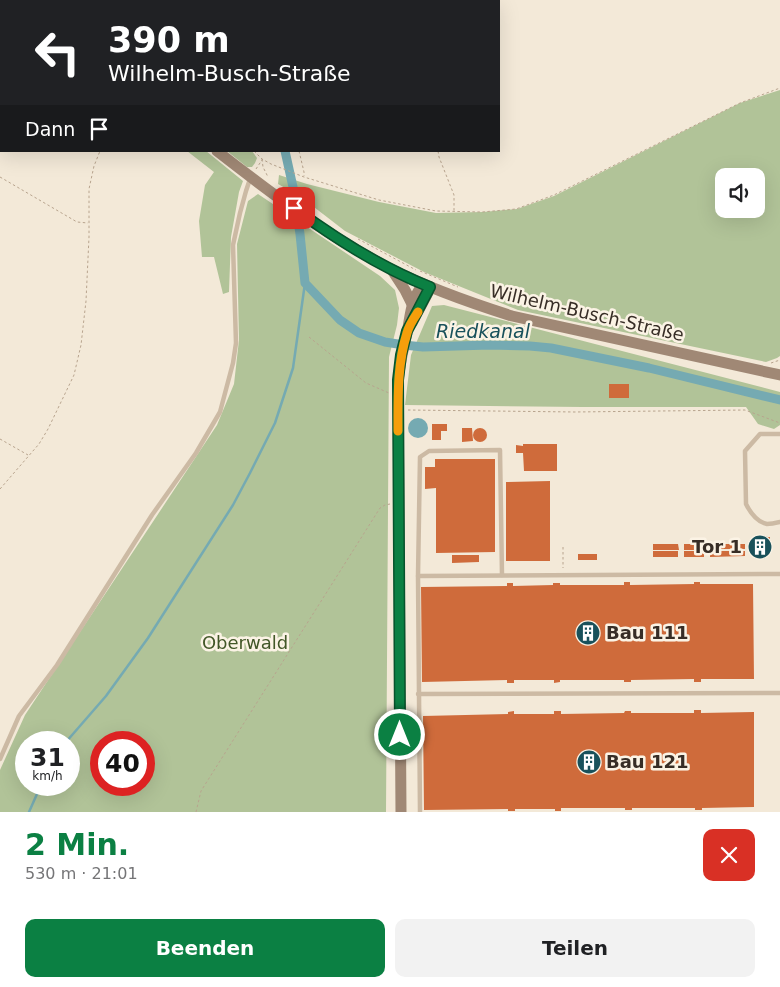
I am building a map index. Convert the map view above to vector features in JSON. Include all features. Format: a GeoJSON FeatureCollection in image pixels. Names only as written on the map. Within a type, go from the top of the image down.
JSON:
{"type":"FeatureCollection","features":[{"type":"Feature","properties":{"kind":"main road","name":"Wilhelm-Busch-Straße"},"geometry":{"type":"LineString","coordinates":[[217,152],[251,178],[346,243],[390,269],[427,286],[512,316],[780,375]]}},
{"type":"Feature","properties":{"kind":"main road"},"geometry":{"type":"LineString","coordinates":[[390,269],[405,290],[412,304]]}},
{"type":"Feature","properties":{"kind":"main road"},"geometry":{"type":"LineString","coordinates":[[400,812],[398,380],[401,355],[412,304],[417,292],[427,286]]}},
{"type":"Feature","properties":{"kind":"main road"},"geometry":{"type":"LineString","coordinates":[[407,331],[427,286]]}},
{"type":"Feature","properties":{"kind":"lane"},"geometry":{"type":"LineString","coordinates":[[0,759],[19,716],[57,665],[152,515],[196,453],[220,412],[233,363],[236,343],[233,245],[244,198],[251,178]]}},
{"type":"Feature","properties":{"kind":"lane"},"geometry":{"type":"LineString","coordinates":[[780,434],[760,434],[745,451],[746,504],[749,511],[767,524],[780,522]]}},
{"type":"Feature","properties":{"kind":"lane"},"geometry":{"type":"LineString","coordinates":[[420,812],[418,576],[420,457],[429,451],[500,450],[502,575]]}},
{"type":"Feature","properties":{"kind":"lane"},"geometry":{"type":"LineString","coordinates":[[418,576],[780,574]]}},
{"type":"Feature","properties":{"kind":"lane"},"geometry":{"type":"LineString","coordinates":[[418,694],[780,693]]}},
{"type":"Feature","properties":{"kind":"path"},"geometry":{"type":"LineString","coordinates":[[255,152],[262,160],[304,177],[379,200],[436,211],[482,212],[516,209],[554,195],[740,103],[780,88]]}},
{"type":"Feature","properties":{"kind":"path"},"geometry":{"type":"LineString","coordinates":[[0,488],[39,444],[74,375],[81,345],[86,301],[89,189],[94,166],[100,152]]}},
{"type":"Feature","properties":{"kind":"path"},"geometry":{"type":"LineString","coordinates":[[300,152],[304,177]]}},
{"type":"Feature","properties":{"kind":"path"},"geometry":{"type":"LineString","coordinates":[[438,152],[438,157],[454,195],[454,211]]}},
{"type":"Feature","properties":{"kind":"path"},"geometry":{"type":"LineString","coordinates":[[251,178],[262,160]]}},
{"type":"Feature","properties":{"kind":"path"},"geometry":{"type":"LineString","coordinates":[[262,160],[263,167],[271,182]]}},
{"type":"Feature","properties":{"kind":"path"},"geometry":{"type":"LineString","coordinates":[[0,177],[77,222],[89,223]]}},
{"type":"Feature","properties":{"kind":"path"},"geometry":{"type":"LineString","coordinates":[[353,236],[418,270]]}},
{"type":"Feature","properties":{"kind":"path"},"geometry":{"type":"LineString","coordinates":[[309,337],[366,384],[390,394]]}},
{"type":"Feature","properties":{"kind":"path"},"geometry":{"type":"LineString","coordinates":[[398,410],[575,412],[745,410],[780,423]]}},
{"type":"Feature","properties":{"kind":"path"},"geometry":{"type":"LineString","coordinates":[[0,439],[29,456]]}},
{"type":"Feature","properties":{"kind":"path"},"geometry":{"type":"LineString","coordinates":[[196,812],[202,791],[380,508],[385,505],[398,504]]}},
{"type":"Feature","properties":{"kind":"path"},"geometry":{"type":"LineString","coordinates":[[563,547],[563,575]]}},
{"type":"Feature","properties":{"kind":"green space"},"geometry":{"type":"Polygon","coordinates":[[[780,90],[780,356],[766,362],[518,310],[424,272],[345,231],[301,197],[278,184],[279,175],[379,202],[436,213],[517,209],[554,196],[740,103],[780,90]]]}},
{"type":"Feature","properties":{"kind":"green space"},"geometry":{"type":"Polygon","coordinates":[[[188,152],[207,152],[243,181],[239,192],[231,237],[229,292],[223,294],[214,257],[202,257],[199,221],[205,185],[214,172],[188,152]]]}},
{"type":"Feature","properties":{"kind":"green space"},"geometry":{"type":"Polygon","coordinates":[[[228,152],[253,152],[257,158],[252,167],[247,167],[228,152]]]}},
{"type":"Feature","properties":{"kind":"green space","name":"Oberwald"},"geometry":{"type":"Polygon","coordinates":[[[258,194],[380,276],[395,290],[399,308],[389,357],[386,812],[0,812],[0,770],[15,737],[15,796],[80,796],[80,731],[18,731],[25,715],[217,425],[234,384],[239,340],[237,244],[248,201],[258,194]]]}},
{"type":"Feature","properties":{"kind":"green space"},"geometry":{"type":"Polygon","coordinates":[[[444,305],[780,392],[780,425],[774,429],[758,424],[746,407],[405,405],[411,355],[432,306],[444,305]]]}},
{"type":"Feature","properties":{"kind":"water"},"geometry":{"type":"Polygon","coordinates":[[[414,418],[422,418],[428,424],[428,432],[422,438],[414,438],[408,432],[408,424],[414,418]]]}},
{"type":"Feature","properties":{"kind":"building"},"geometry":{"type":"Polygon","coordinates":[[[609,384],[629,384],[629,398],[609,398],[609,384]]]}},
{"type":"Feature","properties":{"kind":"building"},"geometry":{"type":"Polygon","coordinates":[[[432,424],[447,424],[447,431],[441,431],[441,440],[432,440],[432,424]]]}},
{"type":"Feature","properties":{"kind":"building"},"geometry":{"type":"Polygon","coordinates":[[[462,428],[472,428],[473,441],[462,442],[462,428]]]}},
{"type":"Feature","properties":{"kind":"building"},"geometry":{"type":"Polygon","coordinates":[[[480,428],[485,430],[487,435],[485,440],[480,442],[475,440],[473,435],[475,430],[480,428]]]}},
{"type":"Feature","properties":{"kind":"building"},"geometry":{"type":"Polygon","coordinates":[[[523,444],[557,444],[557,471],[524,471],[523,453],[516,453],[516,445],[523,446],[523,444]]]}},
{"type":"Feature","properties":{"kind":"building"},"geometry":{"type":"Polygon","coordinates":[[[435,459],[495,459],[495,552],[436,553],[436,488],[425,489],[425,467],[435,467],[435,459]]]}},
{"type":"Feature","properties":{"kind":"building"},"geometry":{"type":"Polygon","coordinates":[[[550,481],[550,561],[506,561],[506,482],[550,481]]]}},
{"type":"Feature","properties":{"kind":"building","name":"Tor 1"},"geometry":{"type":"Polygon","coordinates":[[[770,537],[769,553],[751,553],[751,538],[770,537]]]}},
{"type":"Feature","properties":{"kind":"building"},"geometry":{"type":"Polygon","coordinates":[[[653,544],[678,544],[679,550],[653,550],[653,544]]]}},
{"type":"Feature","properties":{"kind":"building"},"geometry":{"type":"Polygon","coordinates":[[[684,544],[704,544],[704,550],[684,550],[684,544]]]}},
{"type":"Feature","properties":{"kind":"building"},"geometry":{"type":"Polygon","coordinates":[[[710,544],[745,544],[745,549],[710,549],[710,544]]]}},
{"type":"Feature","properties":{"kind":"building"},"geometry":{"type":"Polygon","coordinates":[[[653,551],[678,551],[678,557],[653,557],[653,551]]]}},
{"type":"Feature","properties":{"kind":"building"},"geometry":{"type":"Polygon","coordinates":[[[684,551],[704,551],[704,557],[684,557],[684,551]]]}},
{"type":"Feature","properties":{"kind":"building"},"geometry":{"type":"Polygon","coordinates":[[[710,551],[745,551],[745,556],[710,557],[710,551]]]}},
{"type":"Feature","properties":{"kind":"building"},"geometry":{"type":"Polygon","coordinates":[[[578,554],[597,554],[597,560],[578,560],[578,554]]]}},
{"type":"Feature","properties":{"kind":"building"},"geometry":{"type":"Polygon","coordinates":[[[452,555],[479,555],[479,562],[452,563],[452,555]]]}},
{"type":"Feature","properties":{"kind":"building","name":"Bau 111"},"geometry":{"type":"Polygon","coordinates":[[[624,582],[630,582],[630,585],[694,584],[694,582],[700,582],[700,584],[753,584],[754,679],[701,679],[701,682],[694,682],[694,679],[631,680],[631,682],[624,682],[624,680],[560,680],[560,682],[554,683],[554,680],[514,680],[514,683],[507,683],[507,680],[422,682],[421,587],[507,586],[507,583],[513,583],[513,586],[553,585],[553,583],[560,583],[560,585],[624,585],[624,582]]]}},
{"type":"Feature","properties":{"kind":"building","name":"Bau 121"},"geometry":{"type":"Polygon","coordinates":[[[694,710],[701,710],[701,713],[754,712],[754,807],[702,808],[702,810],[695,810],[695,808],[632,808],[632,810],[625,810],[625,808],[561,808],[561,811],[555,811],[555,809],[515,809],[515,811],[508,811],[508,809],[424,810],[423,716],[508,714],[508,712],[514,711],[514,714],[554,714],[554,711],[561,711],[561,714],[624,713],[625,711],[631,711],[631,713],[694,713],[694,710]]]}},
{"type":"Feature","properties":{"kind":"waterway","name":"Riedkanal"},"geometry":{"type":"LineString","coordinates":[[285,152],[293,187],[305,283],[340,320],[359,333],[385,342],[423,347],[490,345],[551,348],[649,368],[780,400]]}},
{"type":"Feature","properties":{"kind":"waterway"},"geometry":{"type":"LineString","coordinates":[[76,731],[106,696],[148,638],[233,505],[250,473],[275,423],[293,368],[305,283]]}},
{"type":"Feature","properties":{"kind":"waterway"},"geometry":{"type":"LineString","coordinates":[[29,812],[36,796]]}},
{"type":"Feature","properties":{"kind":"slow traffic"},"geometry":{"type":"LineString","coordinates":[[398,431],[398,380],[401,355],[407,331],[418,312]]}},
{"type":"Feature","properties":{"kind":"place","name":"Tor 1"},"geometry":{"type":"Point","coordinates":[760,547]}},
{"type":"Feature","properties":{"kind":"place","name":"Bau 111"},"geometry":{"type":"Point","coordinates":[588,633]}},
{"type":"Feature","properties":{"kind":"place","name":"Bau 121"},"geometry":{"type":"Point","coordinates":[589,762]}},
{"type":"Feature","properties":{"kind":"route"},"geometry":{"type":"LineString","coordinates":[[294,208],[346,243],[390,269],[430,287],[407,331],[401,355],[398,380],[400,735]]}}]}
